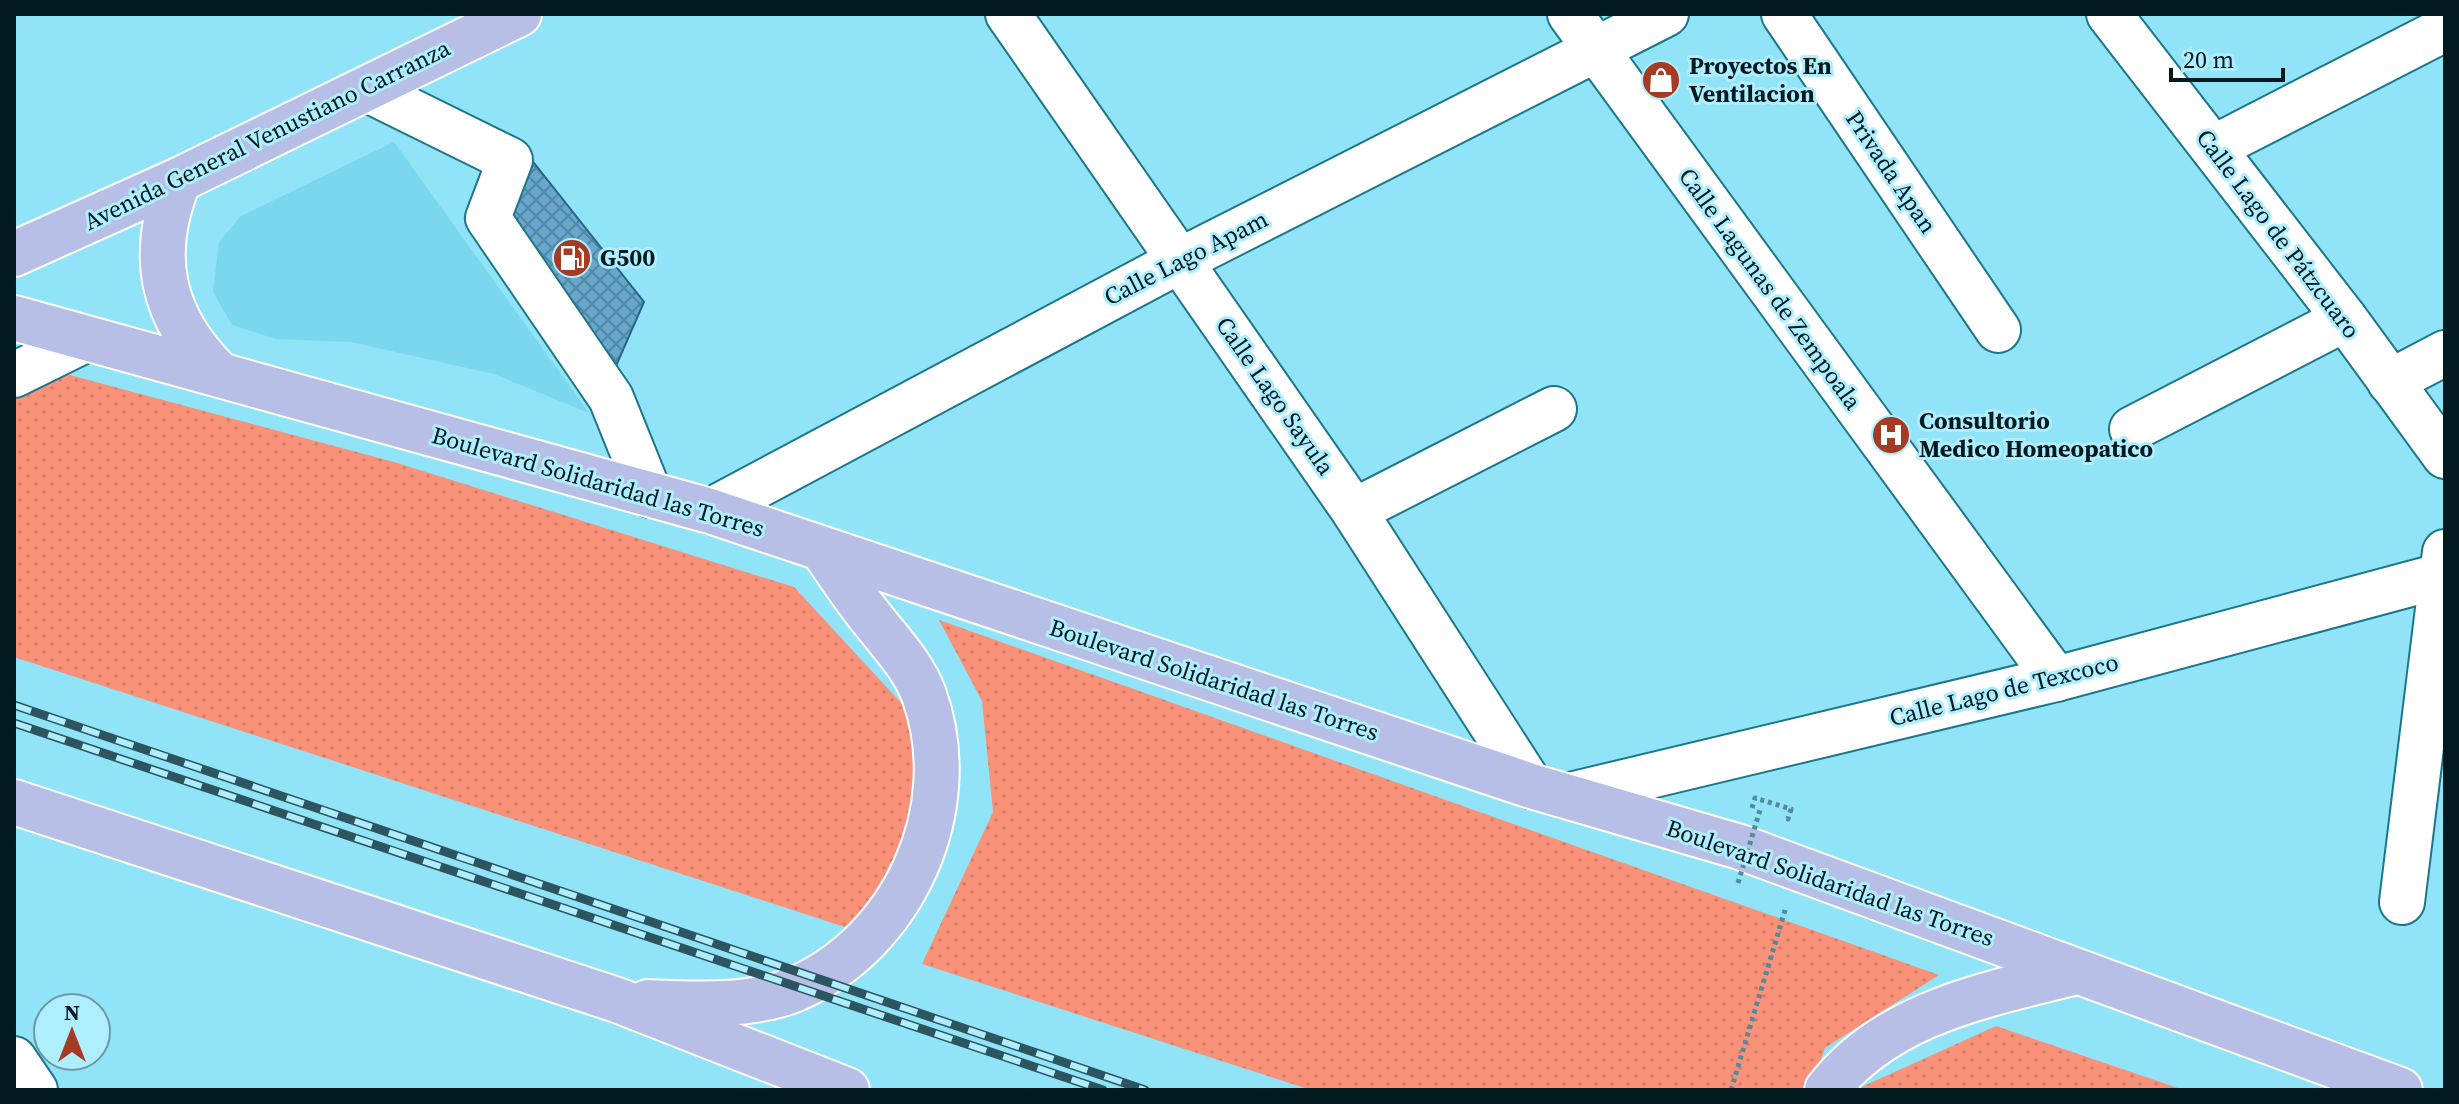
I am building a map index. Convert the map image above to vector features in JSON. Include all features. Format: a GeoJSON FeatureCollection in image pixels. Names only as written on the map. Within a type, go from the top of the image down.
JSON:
{"type":"FeatureCollection","features":[{"type":"Feature","properties":{"kind":"main road","name":"Avenida General Venustiano Carranza"},"geometry":{"type":"LineString","coordinates":[[14,254],[179,180],[519,14]]}},
{"type":"Feature","properties":{"kind":"main road"},"geometry":{"type":"LineString","coordinates":[[179,180],[163,232],[166,287],[185,335],[219,374]]}},
{"type":"Feature","properties":{"kind":"main road","name":"Boulevard Solidaridad las Torres"},"geometry":{"type":"LineString","coordinates":[[14,318],[710,511],[1549,791],[1740,847],[2400,1090]]}},
{"type":"Feature","properties":{"kind":"main road"},"geometry":{"type":"LineString","coordinates":[[617,1000],[716,1002],[791,991],[831,971],[862,947],[882,925],[911,878],[930,828],[934,799],[934,741],[924,693],[896,647],[823,550]]}},
{"type":"Feature","properties":{"kind":"main road"},"geometry":{"type":"LineString","coordinates":[[14,802],[617,1000],[847,1090]]}},
{"type":"Feature","properties":{"kind":"main road"},"geometry":{"type":"LineString","coordinates":[[1827,1090],[1843,1069],[1870,1047],[1929,1013],[1963,1000],[2076,972]]}},
{"type":"Feature","properties":{"kind":"street","name":"Calle Lago Sayula"},"geometry":{"type":"LineString","coordinates":[[1008,14],[1549,791]]}},
{"type":"Feature","properties":{"kind":"street","name":"Calle Lagunas de Zempoala"},"geometry":{"type":"LineString","coordinates":[[1570,14],[2056,679]]}},
{"type":"Feature","properties":{"kind":"street","name":"Calle Lago Apam"},"geometry":{"type":"LineString","coordinates":[[710,511],[1181,260],[1666,14]]}},
{"type":"Feature","properties":{"kind":"street","name":"Privada Apan"},"geometry":{"type":"LineString","coordinates":[[1784,14],[1998,330]]}},
{"type":"Feature","properties":{"kind":"street","name":"Calle Lago de Pátzcuaro"},"geometry":{"type":"LineString","coordinates":[[2109,14],[2345,319],[2445,456]]}},
{"type":"Feature","properties":{"kind":"street"},"geometry":{"type":"LineString","coordinates":[[2213,148],[2445,29]]}},
{"type":"Feature","properties":{"kind":"street"},"geometry":{"type":"LineString","coordinates":[[366,89],[510,160],[488,218],[611,398],[650,495]]}},
{"type":"Feature","properties":{"kind":"street"},"geometry":{"type":"LineString","coordinates":[[2132,429],[2345,319]]}},
{"type":"Feature","properties":{"kind":"street"},"geometry":{"type":"LineString","coordinates":[[14,375],[87,339]]}},
{"type":"Feature","properties":{"kind":"street"},"geometry":{"type":"LineString","coordinates":[[2390,382],[2445,353]]}},
{"type":"Feature","properties":{"kind":"street"},"geometry":{"type":"LineString","coordinates":[[1354,511],[1554,409]]}},
{"type":"Feature","properties":{"kind":"street"},"geometry":{"type":"LineString","coordinates":[[2402,902],[2442,564]]}},
{"type":"Feature","properties":{"kind":"street","name":"Calle Lago de Texcoco"},"geometry":{"type":"LineString","coordinates":[[1549,791],[2056,679],[2442,564]]}},
{"type":"Feature","properties":{"kind":"street"},"geometry":{"type":"LineString","coordinates":[[14,1059],[35,1090]]}},
{"type":"Feature","properties":{"kind":"path"},"geometry":{"type":"LineString","coordinates":[[1738,883],[1760,810],[1788,819],[1791,809],[1755,798]]}},
{"type":"Feature","properties":{"kind":"path"},"geometry":{"type":"LineString","coordinates":[[1731,1090],[1789,898]]}},
{"type":"Feature","properties":{"kind":"shaded area"},"geometry":{"type":"Polygon","coordinates":[[[394,142],[589,413],[494,374],[351,342],[276,339],[232,325],[213,292],[219,242],[241,216],[394,142]]]}},
{"type":"Feature","properties":{"kind":"shaded area"},"geometry":{"type":"Polygon","coordinates":[[[14,360],[394,462],[794,587],[917,720],[916,831],[851,929],[14,657],[14,360]]]}},
{"type":"Feature","properties":{"kind":"shaded area"},"geometry":{"type":"Polygon","coordinates":[[[939,620],[1939,975],[1825,1048],[1810,1090],[1311,1090],[922,964],[993,812],[982,701],[939,620]]]}},
{"type":"Feature","properties":{"kind":"shaded area"},"geometry":{"type":"Polygon","coordinates":[[[1996,1026],[2184,1090],[1855,1090],[1996,1026]]]}},
{"type":"Feature","properties":{"kind":"building","name":"G500"},"geometry":{"type":"Polygon","coordinates":[[[527,154],[644,302],[616,366],[502,215],[527,154]]]}},
{"type":"Feature","properties":{"kind":"railway"},"geometry":{"type":"LineString","coordinates":[[14,705],[1145,1090]]}},
{"type":"Feature","properties":{"kind":"railway"},"geometry":{"type":"LineString","coordinates":[[14,723],[1103,1090]]}},
{"type":"Feature","properties":{"kind":"place","name":"Proyectos En Ventilacion"},"geometry":{"type":"Point","coordinates":[1661,80]}},
{"type":"Feature","properties":{"kind":"place","name":"G500"},"geometry":{"type":"Point","coordinates":[572,258]}},
{"type":"Feature","properties":{"kind":"place","name":"Consultorio Medico Homeopatico"},"geometry":{"type":"Point","coordinates":[1891,435]}}]}
